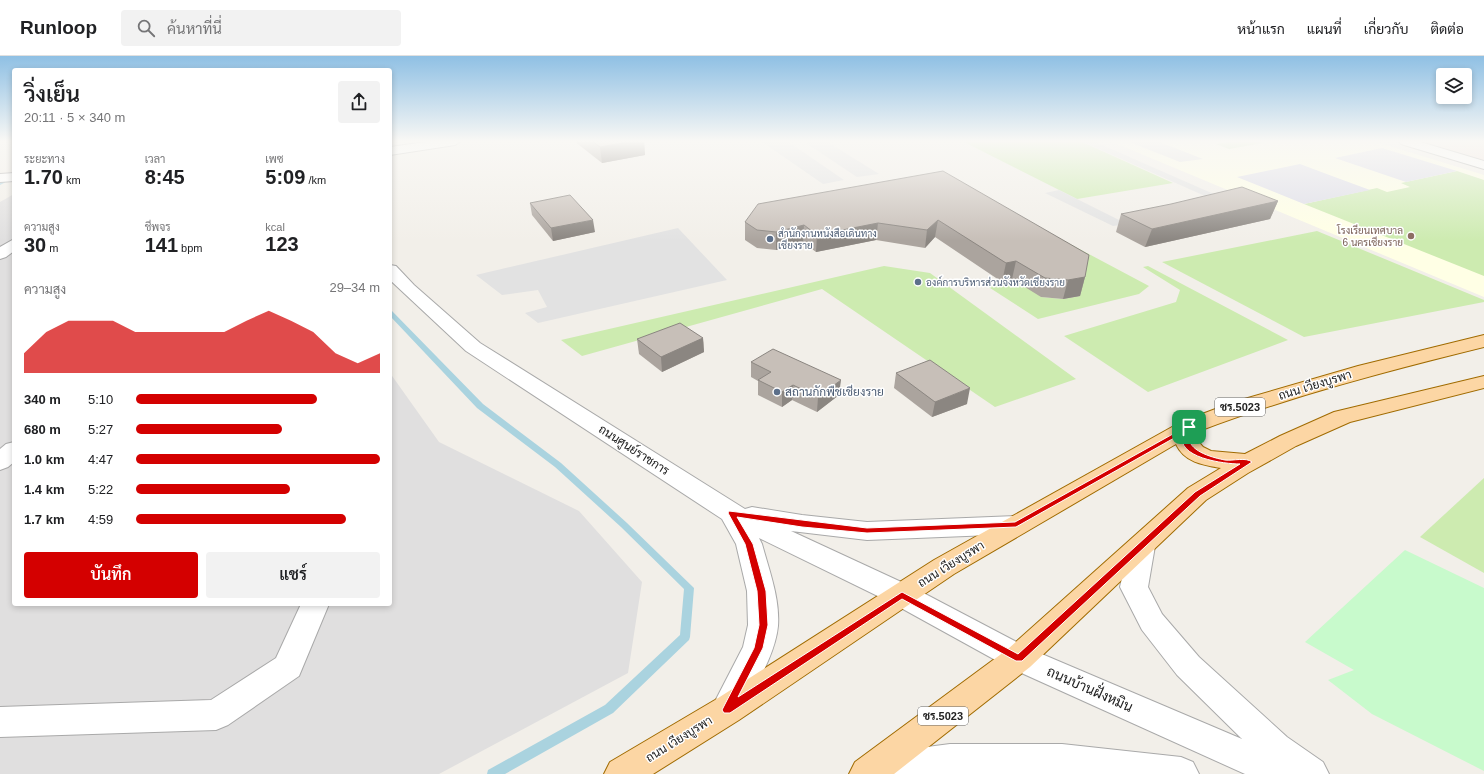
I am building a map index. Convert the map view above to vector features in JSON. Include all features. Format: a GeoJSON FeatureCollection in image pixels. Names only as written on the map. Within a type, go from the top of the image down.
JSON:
{"type":"FeatureCollection","features":[{"type":"Feature","properties":{"kind":"main road","name":"ถนน เวียงบูรพา"},"geometry":{"type":"LineString","coordinates":[[622,774],[727,710],[944,567],[1189,427],[1242,407],[1365,370],[1484,341]]}},
{"type":"Feature","properties":{"kind":"main road","name":"ชร.5023"},"geometry":{"type":"LineString","coordinates":[[869,773],[1019,658],[1197,494],[1249,462],[1288,441],[1342,417],[1484,382]]}},
{"type":"Feature","properties":{"kind":"main road"},"geometry":{"type":"LineString","coordinates":[[1189,427],[1185,437],[1188,444],[1198,454],[1210,459],[1225,462],[1249,462]]}},
{"type":"Feature","properties":{"kind":"street"},"geometry":{"type":"LineString","coordinates":[[0,178],[12,178]]}},
{"type":"Feature","properties":{"kind":"street"},"geometry":{"type":"LineString","coordinates":[[0,254],[12,245]]}},
{"type":"Feature","properties":{"kind":"street","name":"ถนนศูนย์ราชการ"},"geometry":{"type":"LineString","coordinates":[[392,272],[408,289],[473,347],[731,513],[840,567],[902,595]]}},
{"type":"Feature","properties":{"kind":"street"},"geometry":{"type":"LineString","coordinates":[[0,462],[12,451]]}},
{"type":"Feature","properties":{"kind":"street"},"geometry":{"type":"LineString","coordinates":[[731,513],[802,524],[867,531],[1016,525]]}},
{"type":"Feature","properties":{"kind":"street"},"geometry":{"type":"LineString","coordinates":[[727,710],[758,648],[763,625],[761,591],[749,544],[731,513]]}},
{"type":"Feature","properties":{"kind":"street"},"geometry":{"type":"LineString","coordinates":[[1142,546],[1134,587],[1152,622],[1188,666],[1275,748],[1310,774]]}},
{"type":"Feature","properties":{"kind":"street","name":"ถนนบ้านฝั่งหมิน"},"geometry":{"type":"LineString","coordinates":[[902,595],[1019,658],[1284,774]]}},
{"type":"Feature","properties":{"kind":"street"},"geometry":{"type":"LineString","coordinates":[[0,722],[216,715],[288,667],[314,606]]}},
{"type":"Feature","properties":{"kind":"street"},"geometry":{"type":"LineString","coordinates":[[869,773],[950,760],[1062,760],[1181,774]]}},
{"type":"Feature","properties":{"kind":"shaded area"},"geometry":{"type":"Polygon","coordinates":[[[809,175],[836,175],[844,180],[823,184],[809,175]]]}},
{"type":"Feature","properties":{"kind":"shaded area"},"geometry":{"type":"Polygon","coordinates":[[[853,175],[875,175],[857,177],[853,175]]]}},
{"type":"Feature","properties":{"kind":"shaded area"},"geometry":{"type":"Polygon","coordinates":[[[1157,175],[1169,175],[1232,202],[1223,204],[1157,175]]]}},
{"type":"Feature","properties":{"kind":"shaded area","name":"โรงเรียนเทศบาล 6 นครเชียงราย"},"geometry":{"type":"Polygon","coordinates":[[[1190,175],[1484,175],[1484,297],[1190,175]]]}},
{"type":"Feature","properties":{"kind":"shaded area"},"geometry":{"type":"Polygon","coordinates":[[[1249,175],[1328,175],[1370,190],[1304,204],[1237,177],[1249,175]]]}},
{"type":"Feature","properties":{"kind":"shaded area"},"geometry":{"type":"Polygon","coordinates":[[[1384,175],[1441,175],[1406,182],[1384,175]]]}},
{"type":"Feature","properties":{"kind":"shaded area"},"geometry":{"type":"Polygon","coordinates":[[[1059,190],[1127,224],[1113,226],[1045,193],[1059,190]]]}},
{"type":"Feature","properties":{"kind":"shaded area"},"geometry":{"type":"Polygon","coordinates":[[[12,195],[12,606],[392,606],[392,376],[439,442],[579,511],[642,582],[628,673],[439,774],[0,774],[0,202],[12,195]]]}},
{"type":"Feature","properties":{"kind":"shaded area"},"geometry":{"type":"Polygon","coordinates":[[[678,228],[727,280],[538,323],[525,313],[547,307],[538,290],[502,295],[476,275],[678,228]]]}},
{"type":"Feature","properties":{"kind":"green space"},"geometry":{"type":"Polygon","coordinates":[[[1028,175],[1154,175],[1173,183],[1077,199],[1028,175]]]}},
{"type":"Feature","properties":{"kind":"green space"},"geometry":{"type":"Polygon","coordinates":[[[1441,175],[1468,175],[1484,180],[1484,276],[1304,204],[1377,188],[1387,192],[1410,187],[1401,183],[1441,175]]]}},
{"type":"Feature","properties":{"kind":"green space"},"geometry":{"type":"Polygon","coordinates":[[[1023,219],[1149,286],[1139,294],[1038,319],[987,286],[1027,276],[1041,297],[1063,299],[1080,296],[1023,219]]]}},
{"type":"Feature","properties":{"kind":"green space"},"geometry":{"type":"Polygon","coordinates":[[[1317,231],[1484,300],[1484,302],[1304,337],[1162,262],[1317,231]]]}},
{"type":"Feature","properties":{"kind":"green space"},"geometry":{"type":"Polygon","coordinates":[[[884,266],[930,273],[1076,379],[995,407],[822,289],[582,356],[561,340],[884,266]]]}},
{"type":"Feature","properties":{"kind":"green space"},"geometry":{"type":"Polygon","coordinates":[[[1148,266],[1288,340],[1148,392],[1064,336],[1176,302],[1180,290],[1143,267],[1148,266]]]}},
{"type":"Feature","properties":{"kind":"green space"},"geometry":{"type":"Polygon","coordinates":[[[1484,478],[1484,573],[1420,537],[1484,478]]]}},
{"type":"Feature","properties":{"kind":"green space"},"geometry":{"type":"Polygon","coordinates":[[[1405,550],[1484,588],[1484,771],[1372,714],[1328,680],[1354,670],[1305,642],[1405,550]]]}},
{"type":"Feature","properties":{"kind":"building"},"geometry":{"type":"Polygon","coordinates":[[[923,175],[949,175],[1089,255],[1085,277],[1068,280],[1045,278],[1016,261],[1006,263],[938,220],[927,230],[878,223],[817,235],[804,225],[776,232],[757,230],[745,222],[758,204],[923,175]]]}},
{"type":"Feature","properties":{"kind":"building"},"geometry":{"type":"Polygon","coordinates":[[[1242,187],[1278,201],[1152,229],[1121,214],[1171,204],[1242,187]]]}},
{"type":"Feature","properties":{"kind":"building"},"geometry":{"type":"Polygon","coordinates":[[[570,195],[593,220],[551,228],[530,203],[570,195]]]}},
{"type":"Feature","properties":{"kind":"building"},"geometry":{"type":"Polygon","coordinates":[[[680,323],[703,338],[661,357],[637,339],[680,323]]]}},
{"type":"Feature","properties":{"kind":"building"},"geometry":{"type":"Polygon","coordinates":[[[773,349],[841,380],[818,397],[793,385],[782,392],[758,380],[771,372],[751,362],[773,349]]]}},
{"type":"Feature","properties":{"kind":"building"},"geometry":{"type":"Polygon","coordinates":[[[930,360],[970,388],[935,402],[896,373],[930,360]]]}},
{"type":"Feature","properties":{"kind":"waterway"},"geometry":{"type":"LineString","coordinates":[[0,184],[12,177]]}},
{"type":"Feature","properties":{"kind":"waterway"},"geometry":{"type":"LineString","coordinates":[[392,314],[480,406],[558,465],[624,525],[689,588],[685,637],[609,709],[493,774]]}},
{"type":"Feature","properties":{"kind":"place","name":"โรงเรียนเทศบาล 6 นครเชียงราย"},"geometry":{"type":"Point","coordinates":[1411,236]}},
{"type":"Feature","properties":{"kind":"place","name":"สำนักงานหนังสือเดินทาง เชียงราย"},"geometry":{"type":"Point","coordinates":[770,239]}},
{"type":"Feature","properties":{"kind":"place","name":"องค์การบริหารส่วนจังหวัดเชียงราย"},"geometry":{"type":"Point","coordinates":[918,282]}},
{"type":"Feature","properties":{"kind":"place","name":"สถานกักพืชเชียงราย"},"geometry":{"type":"Point","coordinates":[777,392]}},
{"type":"Feature","properties":{"kind":"route"},"geometry":{"type":"LineString","coordinates":[[1189,427],[1185,437],[1188,444],[1198,454],[1210,459],[1225,462],[1249,462],[1197,494],[1019,658],[902,595],[727,710],[758,648],[763,625],[761,591],[749,544],[731,513],[802,524],[867,531],[1016,525],[1158,446],[1189,427]]}}]}
